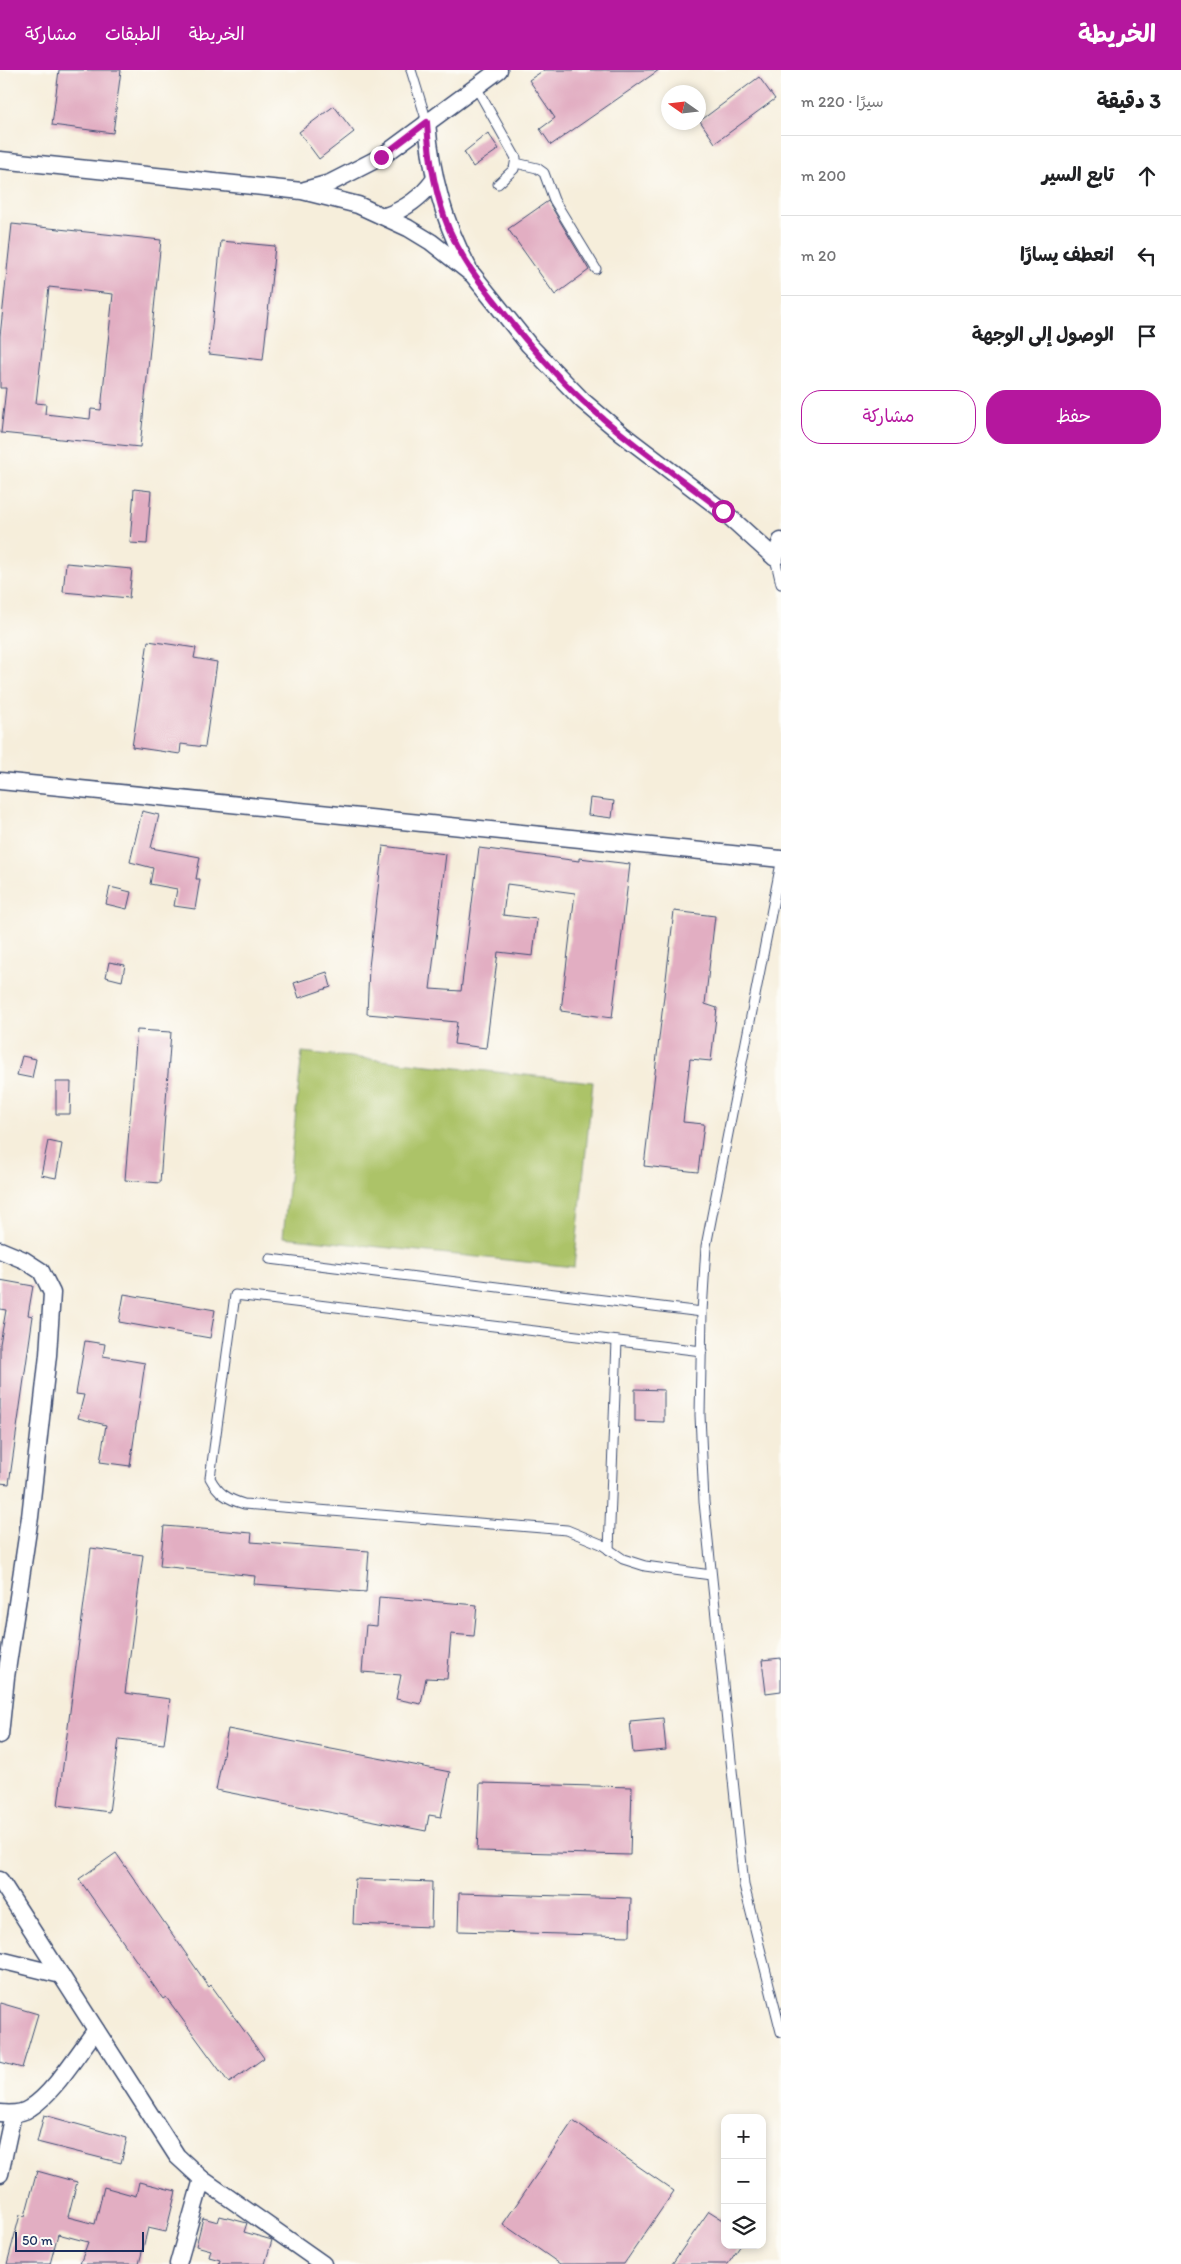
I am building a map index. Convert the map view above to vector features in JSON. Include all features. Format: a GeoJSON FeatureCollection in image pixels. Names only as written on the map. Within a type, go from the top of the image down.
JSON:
{"type":"FeatureCollection","features":[{"type":"Feature","properties":{"kind":"street"},"geometry":{"type":"LineString","coordinates":[[302,191],[330,183],[381,157],[499,70]]}},
{"type":"Feature","properties":{"kind":"street"},"geometry":{"type":"LineString","coordinates":[[427,122],[434,180],[449,229],[473,275],[529,345],[583,401],[622,434],[723,511],[778,563]]}},
{"type":"Feature","properties":{"kind":"street"},"geometry":{"type":"LineString","coordinates":[[0,160],[302,191],[358,205],[385,216],[431,242],[473,275]]}},
{"type":"Feature","properties":{"kind":"street"},"geometry":{"type":"LineString","coordinates":[[385,216],[413,203],[434,180]]}},
{"type":"Feature","properties":{"kind":"street"},"geometry":{"type":"LineString","coordinates":[[778,563],[781,541]]}},
{"type":"Feature","properties":{"kind":"street"},"geometry":{"type":"LineString","coordinates":[[0,781],[781,859]]}},
{"type":"Feature","properties":{"kind":"street"},"geometry":{"type":"LineString","coordinates":[[0,1250],[24,1260],[41,1271],[52,1292],[48,1355],[30,1518],[6,1677],[0,1735]]}},
{"type":"Feature","properties":{"kind":"street"},"geometry":{"type":"LineString","coordinates":[[0,1880],[177,2156],[202,2179],[323,2264]]}},
{"type":"Feature","properties":{"kind":"street"},"geometry":{"type":"LineString","coordinates":[[0,1960],[61,1975]]}},
{"type":"Feature","properties":{"kind":"street"},"geometry":{"type":"LineString","coordinates":[[0,2174],[6,2114],[29,2109],[44,2096],[96,2030]]}},
{"type":"Feature","properties":{"kind":"street"},"geometry":{"type":"LineString","coordinates":[[178,2264],[202,2179]]}},
{"type":"Feature","properties":{"kind":"lane"},"geometry":{"type":"LineString","coordinates":[[411,70],[427,122]]}},
{"type":"Feature","properties":{"kind":"lane"},"geometry":{"type":"LineString","coordinates":[[476,87],[514,153],[516,163],[511,173],[498,184]]}},
{"type":"Feature","properties":{"kind":"lane"},"geometry":{"type":"LineString","coordinates":[[516,163],[537,168],[544,173],[554,200],[596,269]]}},
{"type":"Feature","properties":{"kind":"lane"},"geometry":{"type":"LineString","coordinates":[[778,563],[781,584]]}},
{"type":"Feature","properties":{"kind":"lane"},"geometry":{"type":"LineString","coordinates":[[781,863],[706,1246],[702,1312],[700,1416],[704,1502],[744,1885],[781,2032]]}},
{"type":"Feature","properties":{"kind":"lane"},"geometry":{"type":"LineString","coordinates":[[270,1259],[702,1312]]}},
{"type":"Feature","properties":{"kind":"lane"},"geometry":{"type":"LineString","coordinates":[[702,1351],[235,1295],[210,1478],[217,1490],[230,1500],[244,1504],[567,1530],[601,1544],[623,1559],[645,1566],[711,1576]]}},
{"type":"Feature","properties":{"kind":"lane"},"geometry":{"type":"LineString","coordinates":[[610,1550],[618,1341]]}},
{"type":"Feature","properties":{"kind":"green space"},"geometry":{"type":"Polygon","coordinates":[[[302,1052],[593,1082],[574,1267],[283,1237],[302,1052]]]}},
{"type":"Feature","properties":{"kind":"building"},"geometry":{"type":"Polygon","coordinates":[[[59,70],[121,70],[113,133],[52,125],[59,70]]]}},
{"type":"Feature","properties":{"kind":"building"},"geometry":{"type":"Polygon","coordinates":[[[544,70],[659,70],[551,145],[540,129],[555,118],[529,80],[544,70]]]}},
{"type":"Feature","properties":{"kind":"building"},"geometry":{"type":"Polygon","coordinates":[[[759,77],[775,99],[715,143],[706,130],[706,117],[759,77]]]}},
{"type":"Feature","properties":{"kind":"building"},"geometry":{"type":"Polygon","coordinates":[[[334,106],[354,132],[319,159],[299,132],[334,106]]]}},
{"type":"Feature","properties":{"kind":"building"},"geometry":{"type":"Polygon","coordinates":[[[488,133],[499,149],[473,167],[464,152],[488,133]]]}},
{"type":"Feature","properties":{"kind":"building"},"geometry":{"type":"Polygon","coordinates":[[[548,201],[589,270],[555,295],[508,229],[548,201]]]}},
{"type":"Feature","properties":{"kind":"building"},"geometry":{"type":"Polygon","coordinates":[[[12,224],[161,240],[140,447],[1,433],[6,388],[0,388],[0,336],[12,224]],[[49,287],[36,403],[46,404],[45,414],[90,419],[91,409],[101,410],[113,294],[49,287]]]}},
{"type":"Feature","properties":{"kind":"building"},"geometry":{"type":"Polygon","coordinates":[[[221,241],[275,246],[263,360],[209,354],[221,241]]]}},
{"type":"Feature","properties":{"kind":"building"},"geometry":{"type":"Polygon","coordinates":[[[134,489],[151,491],[147,544],[130,543],[134,489]]]}},
{"type":"Feature","properties":{"kind":"building"},"geometry":{"type":"Polygon","coordinates":[[[66,563],[132,569],[129,598],[63,592],[66,563]]]}},
{"type":"Feature","properties":{"kind":"building"},"geometry":{"type":"Polygon","coordinates":[[[148,641],[196,648],[194,658],[217,662],[205,747],[181,744],[180,754],[132,747],[148,641]]]}},
{"type":"Feature","properties":{"kind":"building"},"geometry":{"type":"Polygon","coordinates":[[[590,798],[614,801],[612,818],[588,815],[590,798]]]}},
{"type":"Feature","properties":{"kind":"building"},"geometry":{"type":"Polygon","coordinates":[[[142,811],[159,815],[151,848],[200,857],[196,879],[200,879],[195,909],[174,906],[177,889],[150,884],[153,868],[130,862],[142,811]]]}},
{"type":"Feature","properties":{"kind":"building"},"geometry":{"type":"Polygon","coordinates":[[[383,846],[446,854],[430,989],[461,991],[479,848],[579,861],[579,858],[630,864],[612,1018],[561,1011],[575,893],[507,884],[503,915],[537,919],[533,956],[498,952],[486,1048],[454,1044],[457,1022],[367,1014],[369,967],[383,846]]]}},
{"type":"Feature","properties":{"kind":"building"},"geometry":{"type":"Polygon","coordinates":[[[110,887],[131,892],[127,909],[106,904],[110,887]]]}},
{"type":"Feature","properties":{"kind":"building"},"geometry":{"type":"Polygon","coordinates":[[[674,911],[715,916],[705,1004],[717,1008],[711,1061],[690,1059],[683,1122],[704,1124],[698,1172],[644,1166],[674,911]]]}},
{"type":"Feature","properties":{"kind":"building"},"geometry":{"type":"Polygon","coordinates":[[[109,962],[125,965],[122,981],[106,977],[109,962]]]}},
{"type":"Feature","properties":{"kind":"building"},"geometry":{"type":"Polygon","coordinates":[[[327,972],[331,987],[299,998],[294,983],[327,972]]]}},
{"type":"Feature","properties":{"kind":"building"},"geometry":{"type":"Polygon","coordinates":[[[137,1030],[171,1032],[160,1183],[125,1180],[137,1030]]]}},
{"type":"Feature","properties":{"kind":"building"},"geometry":{"type":"Polygon","coordinates":[[[22,1056],[36,1059],[32,1078],[17,1075],[22,1056]]]}},
{"type":"Feature","properties":{"kind":"building"},"geometry":{"type":"Polygon","coordinates":[[[56,1082],[71,1082],[70,1114],[56,1114],[56,1082]]]}},
{"type":"Feature","properties":{"kind":"building"},"geometry":{"type":"Polygon","coordinates":[[[48,1141],[62,1144],[56,1178],[41,1175],[48,1141]]]}},
{"type":"Feature","properties":{"kind":"building"},"geometry":{"type":"Polygon","coordinates":[[[0,1280],[33,1286],[28,1315],[33,1316],[9,1484],[0,1483],[0,1344],[6,1310],[0,1309],[0,1280]]]}},
{"type":"Feature","properties":{"kind":"building"},"geometry":{"type":"Polygon","coordinates":[[[124,1294],[215,1310],[210,1338],[119,1322],[124,1294]]]}},
{"type":"Feature","properties":{"kind":"building"},"geometry":{"type":"Polygon","coordinates":[[[85,1341],[105,1344],[103,1356],[145,1363],[130,1466],[100,1462],[106,1425],[78,1418],[84,1395],[76,1394],[85,1341]]]}},
{"type":"Feature","properties":{"kind":"building"},"geometry":{"type":"Polygon","coordinates":[[[635,1389],[664,1390],[664,1422],[635,1421],[635,1389]]]}},
{"type":"Feature","properties":{"kind":"building"},"geometry":{"type":"Polygon","coordinates":[[[164,1526],[252,1533],[251,1542],[369,1551],[366,1592],[254,1584],[255,1576],[160,1566],[164,1526]]]}},
{"type":"Feature","properties":{"kind":"building"},"geometry":{"type":"Polygon","coordinates":[[[91,1548],[143,1555],[125,1693],[170,1699],[164,1744],[119,1739],[109,1812],[58,1805],[91,1548]]]}},
{"type":"Feature","properties":{"kind":"building"},"geometry":{"type":"Polygon","coordinates":[[[379,1597],[477,1605],[474,1636],[451,1634],[447,1679],[426,1678],[421,1704],[396,1699],[401,1675],[362,1672],[366,1625],[377,1626],[379,1597]]]}},
{"type":"Feature","properties":{"kind":"building"},"geometry":{"type":"Polygon","coordinates":[[[781,1658],[781,1691],[766,1693],[762,1660],[781,1658]]]}},
{"type":"Feature","properties":{"kind":"building"},"geometry":{"type":"Polygon","coordinates":[[[663,1718],[666,1750],[633,1753],[630,1721],[663,1718]]]}},
{"type":"Feature","properties":{"kind":"building"},"geometry":{"type":"Polygon","coordinates":[[[228,1729],[450,1772],[441,1817],[429,1815],[426,1831],[216,1790],[228,1729]]]}},
{"type":"Feature","properties":{"kind":"building"},"geometry":{"type":"Polygon","coordinates":[[[480,1783],[632,1787],[630,1855],[477,1851],[480,1783]]]}},
{"type":"Feature","properties":{"kind":"building"},"geometry":{"type":"Polygon","coordinates":[[[116,1853],[209,1987],[211,1985],[264,2058],[229,2083],[166,1997],[163,1999],[79,1879],[116,1853]]]}},
{"type":"Feature","properties":{"kind":"building"},"geometry":{"type":"Polygon","coordinates":[[[355,1879],[432,1882],[431,1927],[353,1924],[355,1879]]]}},
{"type":"Feature","properties":{"kind":"building"},"geometry":{"type":"Polygon","coordinates":[[[459,1893],[631,1898],[630,1936],[458,1931],[459,1893]]]}},
{"type":"Feature","properties":{"kind":"building"},"geometry":{"type":"Polygon","coordinates":[[[0,2003],[38,2014],[22,2068],[0,2062],[0,2003]]]}},
{"type":"Feature","properties":{"kind":"building"},"geometry":{"type":"Polygon","coordinates":[[[44,2115],[127,2138],[121,2163],[37,2142],[44,2115]]]}},
{"type":"Feature","properties":{"kind":"building"},"geometry":{"type":"Polygon","coordinates":[[[573,2121],[674,2191],[624,2264],[560,2264],[503,2224],[573,2121]]]}},
{"type":"Feature","properties":{"kind":"building"},"geometry":{"type":"Polygon","coordinates":[[[37,2171],[77,2182],[68,2217],[95,2224],[104,2187],[136,2196],[139,2182],[176,2191],[166,2232],[148,2228],[139,2264],[80,2264],[88,2242],[58,2234],[50,2264],[7,2264],[20,2215],[25,2216],[37,2171]]]}},
{"type":"Feature","properties":{"kind":"building"},"geometry":{"type":"Polygon","coordinates":[[[709,2211],[721,2218],[721,2249],[738,2249],[728,2264],[672,2264],[709,2211]]]}},
{"type":"Feature","properties":{"kind":"building"},"geometry":{"type":"Polygon","coordinates":[[[220,2216],[247,2223],[244,2232],[272,2240],[265,2264],[219,2264],[220,2260],[209,2257],[211,2250],[196,2246],[203,2218],[218,2222],[220,2216]]]}},
{"type":"Feature","properties":{"kind":"route"},"geometry":{"type":"LineString","coordinates":[[381,157],[427,122],[429,151],[440,205],[460,253],[473,275],[529,345],[583,401],[622,434],[723,511]]}}]}
